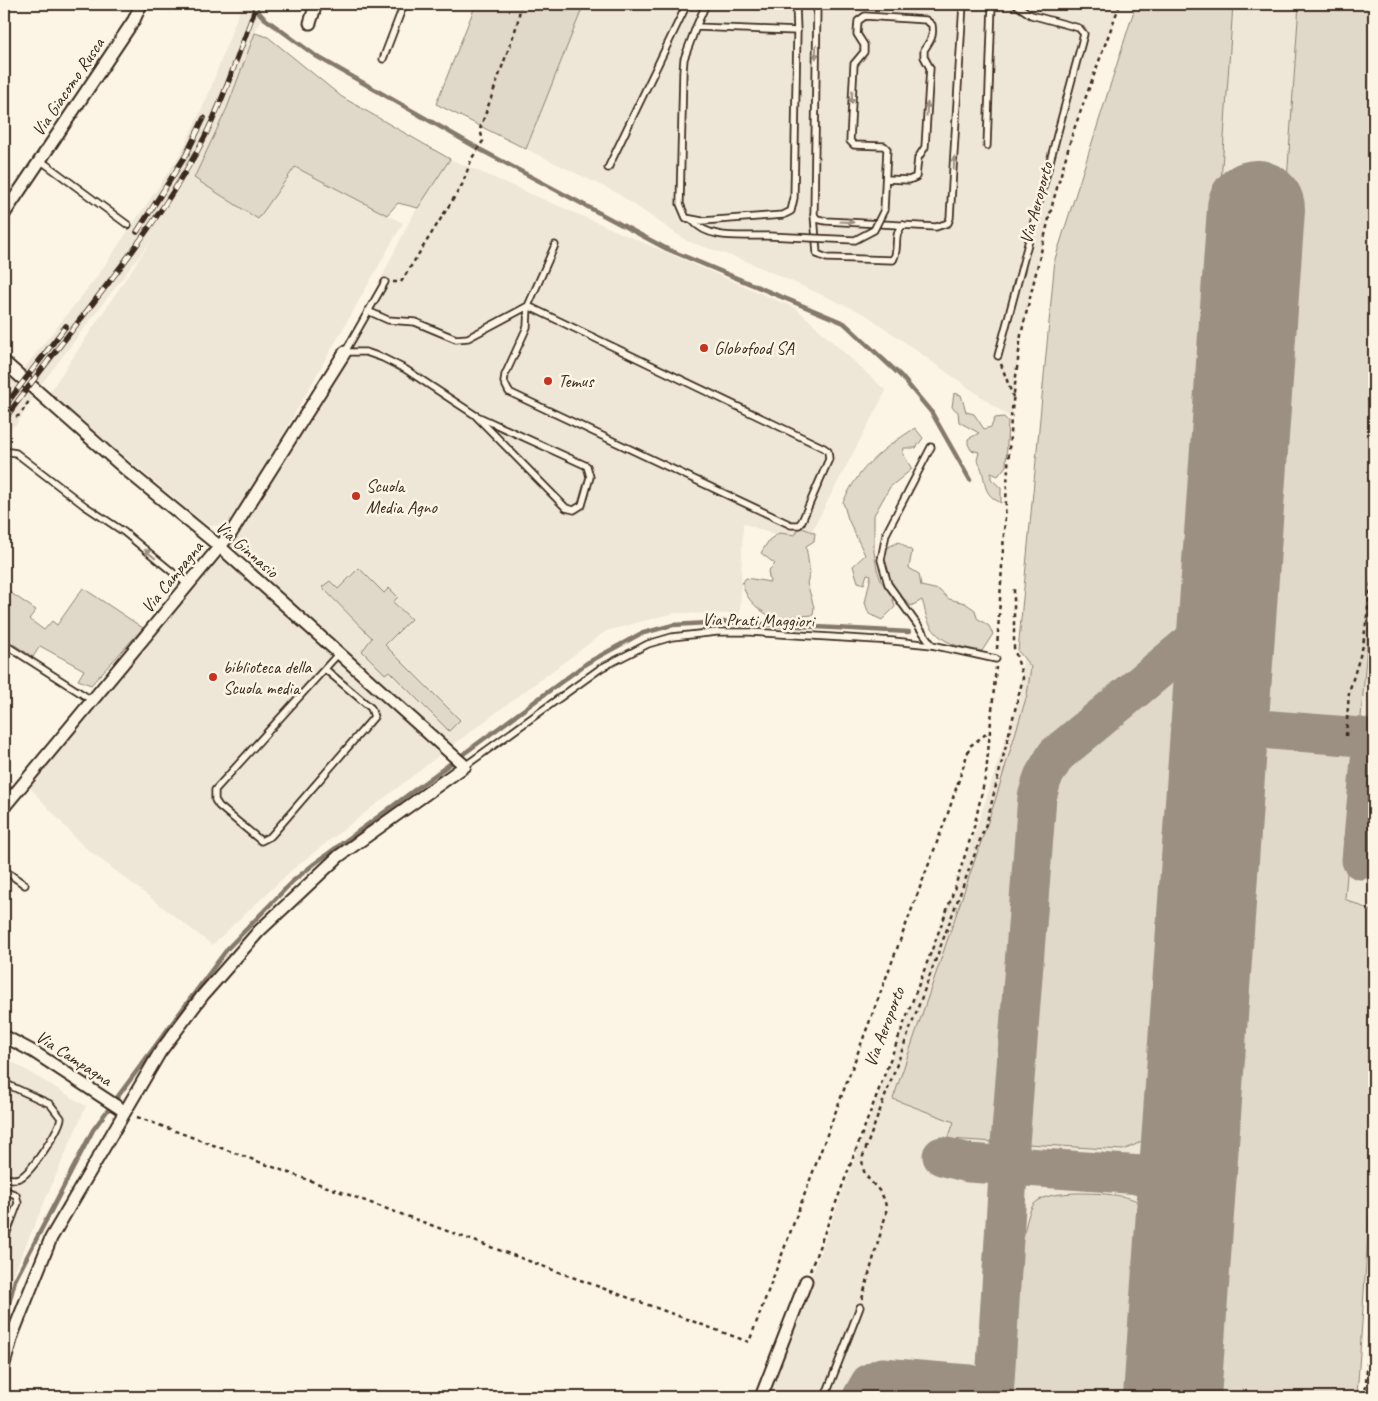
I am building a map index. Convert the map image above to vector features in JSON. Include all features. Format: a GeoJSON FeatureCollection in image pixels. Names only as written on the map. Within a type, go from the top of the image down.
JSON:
{"type":"FeatureCollection","features":[{"type":"Feature","properties":{"kind":"street","name":"Via Giacomo Rusca"},"geometry":{"type":"LineString","coordinates":[[4,214],[134,20],[141,4]]}},
{"type":"Feature","properties":{"kind":"street"},"geometry":{"type":"LineString","coordinates":[[310,23],[316,4]]}},
{"type":"Feature","properties":{"kind":"street","name":"Via Campagna"},"geometry":{"type":"LineString","coordinates":[[4,807],[231,532],[345,352]]}},
{"type":"Feature","properties":{"kind":"street","name":"Via Ginnasio"},"geometry":{"type":"LineString","coordinates":[[4,362],[130,473],[219,546],[465,766]]}},
{"type":"Feature","properties":{"kind":"street"},"geometry":{"type":"LineString","coordinates":[[4,1364],[13,1333],[51,1238],[121,1109],[160,1052],[203,995],[259,932],[339,856],[465,766]]}},
{"type":"Feature","properties":{"kind":"street","name":"Via Campagna"},"geometry":{"type":"LineString","coordinates":[[4,1036],[34,1052],[121,1109]]}},
{"type":"Feature","properties":{"kind":"street"},"geometry":{"type":"LineString","coordinates":[[761,1397],[806,1281]]}},
{"type":"Feature","properties":{"kind":"lane"},"geometry":{"type":"LineString","coordinates":[[383,59],[404,4]]}},
{"type":"Feature","properties":{"kind":"lane"},"geometry":{"type":"LineString","coordinates":[[608,168],[687,4]]}},
{"type":"Feature","properties":{"kind":"lane"},"geometry":{"type":"LineString","coordinates":[[706,4],[684,59],[683,71],[681,211],[686,218],[692,220],[782,215],[791,211],[794,198],[796,4]]}},
{"type":"Feature","properties":{"kind":"lane"},"geometry":{"type":"LineString","coordinates":[[817,4],[814,215],[817,254],[827,258],[892,260],[896,254],[898,230],[903,225]]}},
{"type":"Feature","properties":{"kind":"lane"},"geometry":{"type":"LineString","coordinates":[[814,215],[817,219],[826,221],[943,226],[950,218],[963,4]]}},
{"type":"Feature","properties":{"kind":"lane"},"geometry":{"type":"LineString","coordinates":[[987,146],[992,4]]}},
{"type":"Feature","properties":{"kind":"lane"},"geometry":{"type":"LineString","coordinates":[[998,356],[1084,34],[1079,28],[1025,13],[1015,4]]}},
{"type":"Feature","properties":{"kind":"lane"},"geometry":{"type":"LineString","coordinates":[[692,220],[698,227],[710,234],[855,240],[874,230],[884,210],[887,153],[884,146],[854,144],[850,140],[854,64],[864,52],[864,45],[857,34],[859,19],[865,16],[926,20],[930,22],[932,29],[932,42],[924,50],[924,58],[930,68],[925,147],[918,158],[916,177],[909,180],[886,179]]}},
{"type":"Feature","properties":{"kind":"lane"},"geometry":{"type":"LineString","coordinates":[[696,28],[797,31]]}},
{"type":"Feature","properties":{"kind":"lane"},"geometry":{"type":"LineString","coordinates":[[40,160],[128,225]]}},
{"type":"Feature","properties":{"kind":"lane"},"geometry":{"type":"LineString","coordinates":[[528,306],[828,451],[829,460],[799,525],[792,525],[509,392],[504,382],[505,375],[527,327],[528,306],[555,245]]}},
{"type":"Feature","properties":{"kind":"lane","name":"Via Campagna"},"geometry":{"type":"LineString","coordinates":[[345,352],[385,282]]}},
{"type":"Feature","properties":{"kind":"lane"},"geometry":{"type":"LineString","coordinates":[[368,311],[380,318],[415,322],[449,337],[462,339],[528,306]]}},
{"type":"Feature","properties":{"kind":"lane"},"geometry":{"type":"LineString","coordinates":[[345,352],[366,352],[383,358],[405,369],[475,415],[587,466],[590,478],[582,505],[577,510],[566,508],[475,415]]}},
{"type":"Feature","properties":{"kind":"lane"},"geometry":{"type":"LineString","coordinates":[[931,447],[886,534],[881,560],[888,584],[932,646]]}},
{"type":"Feature","properties":{"kind":"lane"},"geometry":{"type":"LineString","coordinates":[[4,451],[16,453],[124,532],[188,586]]}},
{"type":"Feature","properties":{"kind":"lane","name":"Via Prati Maggiori"},"geometry":{"type":"LineString","coordinates":[[465,766],[601,668],[648,644],[672,637],[717,632],[750,632],[932,646],[996,659]]}},
{"type":"Feature","properties":{"kind":"lane"},"geometry":{"type":"LineString","coordinates":[[4,644],[93,701]]}},
{"type":"Feature","properties":{"kind":"lane"},"geometry":{"type":"LineString","coordinates":[[325,669],[371,708],[374,717],[271,836],[261,841],[219,806],[214,795],[215,790],[339,653]]}},
{"type":"Feature","properties":{"kind":"lane"},"geometry":{"type":"LineString","coordinates":[[4,870],[25,885]]}},
{"type":"Feature","properties":{"kind":"lane"},"geometry":{"type":"LineString","coordinates":[[4,1083],[50,1104],[61,1118],[58,1129],[24,1176],[12,1180],[4,1177]]}},
{"type":"Feature","properties":{"kind":"lane"},"geometry":{"type":"LineString","coordinates":[[4,1190],[16,1195],[18,1203],[4,1240]]}},
{"type":"Feature","properties":{"kind":"lane"},"geometry":{"type":"LineString","coordinates":[[826,1397],[860,1307]]}},
{"type":"Feature","properties":{"kind":"path"},"geometry":{"type":"LineString","coordinates":[[385,282],[401,282],[462,185],[472,158],[483,141],[480,129],[517,25],[521,4]]}},
{"type":"Feature","properties":{"kind":"path","name":"Via Aeroporto"},"geometry":{"type":"LineString","coordinates":[[806,1281],[950,902],[983,794],[996,659],[1013,398],[1021,334],[1054,202],[1083,100],[1120,4]]}},
{"type":"Feature","properties":{"kind":"path"},"geometry":{"type":"LineString","coordinates":[[998,356],[1013,398]]}},
{"type":"Feature","properties":{"kind":"path"},"geometry":{"type":"LineString","coordinates":[[16,417],[20,415],[36,391]]}},
{"type":"Feature","properties":{"kind":"path"},"geometry":{"type":"LineString","coordinates":[[1346,736],[1349,692],[1363,646],[1374,562]]}},
{"type":"Feature","properties":{"kind":"path"},"geometry":{"type":"LineString","coordinates":[[860,1307],[886,1214],[887,1203],[882,1192],[864,1174],[861,1166],[863,1156],[987,822],[1023,678],[1014,648],[1014,589]]}},
{"type":"Feature","properties":{"kind":"path"},"geometry":{"type":"LineString","coordinates":[[121,1109],[749,1342],[941,832],[970,746],[990,731]]}},
{"type":"Feature","properties":{"kind":"path"},"geometry":{"type":"LineString","coordinates":[[1365,1397],[1374,1266]]}},
{"type":"Feature","properties":{"kind":"shaded area"},"geometry":{"type":"Polygon","coordinates":[[[242,4],[266,4],[227,108],[194,179],[295,167],[403,223],[256,482],[227,524],[212,526],[200,520],[49,393],[153,238],[43,382],[16,425],[13,426],[4,439],[4,384],[25,367],[96,278],[180,155],[207,98],[242,4]]]}},
{"type":"Feature","properties":{"kind":"shaded area"},"geometry":{"type":"Polygon","coordinates":[[[476,4],[584,4],[526,149],[436,104],[476,4]]]}},
{"type":"Feature","properties":{"kind":"shaded area"},"geometry":{"type":"Polygon","coordinates":[[[584,4],[1120,4],[1083,100],[1053,202],[1021,335],[1011,418],[865,314],[746,261],[687,241],[617,193],[526,149],[584,4]]]}},
{"type":"Feature","properties":{"kind":"shaded area"},"geometry":{"type":"Polygon","coordinates":[[[1136,4],[1374,4],[1374,1144],[1357,1397],[767,1397],[976,829],[1020,696],[1055,259],[1136,4]]]}},
{"type":"Feature","properties":{"kind":"shaded area"},"geometry":{"type":"Polygon","coordinates":[[[1136,4],[1233,4],[1158,1116],[1145,1138],[1123,1150],[948,1139],[954,1122],[893,1099],[995,801],[1027,695],[1031,667],[1018,651],[1055,259],[1136,4]]]}},
{"type":"Feature","properties":{"kind":"shaded area"},"geometry":{"type":"Polygon","coordinates":[[[1299,4],[1374,4],[1374,563],[1360,729],[1275,720],[1252,700],[1299,4]]]}},
{"type":"Feature","properties":{"kind":"shaded area"},"geometry":{"type":"Polygon","coordinates":[[[255,33],[268,37],[342,97],[450,159],[418,208],[398,203],[387,215],[295,167],[258,219],[194,178],[227,108],[255,33]]]}},
{"type":"Feature","properties":{"kind":"shaded area"},"geometry":{"type":"Polygon","coordinates":[[[450,159],[797,309],[886,391],[804,546],[743,523],[740,614],[674,613],[606,631],[446,750],[294,868],[212,945],[82,845],[25,782],[219,546],[345,352],[410,220],[450,159]]]}},
{"type":"Feature","properties":{"kind":"shaded area"},"geometry":{"type":"Polygon","coordinates":[[[954,393],[961,395],[966,412],[974,414],[984,429],[991,427],[995,418],[1004,417],[1008,421],[1006,466],[998,476],[991,473],[991,479],[1001,488],[1001,503],[994,499],[986,489],[983,473],[977,460],[979,452],[971,450],[968,444],[968,439],[979,433],[959,422],[958,412],[952,407],[954,393]]]}},
{"type":"Feature","properties":{"kind":"shaded area"},"geometry":{"type":"Polygon","coordinates":[[[915,428],[923,438],[916,448],[904,448],[903,454],[912,469],[890,487],[874,515],[874,552],[877,569],[881,581],[892,596],[895,607],[882,620],[869,614],[865,603],[871,575],[867,574],[864,584],[858,582],[853,566],[865,555],[848,519],[843,502],[857,478],[873,459],[915,428]]]}},
{"type":"Feature","properties":{"kind":"shaded area"},"geometry":{"type":"Polygon","coordinates":[[[800,527],[815,533],[814,541],[806,546],[810,573],[807,583],[814,607],[813,615],[787,617],[777,621],[751,601],[742,583],[746,578],[770,582],[768,571],[775,564],[761,553],[769,540],[779,533],[795,535],[800,527]]]}},
{"type":"Feature","properties":{"kind":"shaded area"},"geometry":{"type":"Polygon","coordinates":[[[899,542],[912,551],[909,568],[919,574],[921,586],[939,590],[949,599],[965,603],[975,610],[977,618],[989,626],[993,634],[982,651],[958,646],[939,636],[929,623],[922,600],[911,606],[892,586],[883,555],[888,547],[899,542]]]}},
{"type":"Feature","properties":{"kind":"shaded area"},"geometry":{"type":"Polygon","coordinates":[[[359,568],[384,593],[389,588],[398,597],[393,602],[411,619],[385,645],[460,720],[449,731],[389,671],[385,674],[362,651],[372,638],[322,587],[330,581],[338,589],[359,568]]]}},
{"type":"Feature","properties":{"kind":"shaded area"},"geometry":{"type":"Polygon","coordinates":[[[83,588],[143,628],[91,685],[78,680],[84,670],[40,646],[33,657],[4,638],[4,598],[8,591],[36,610],[29,619],[44,630],[52,621],[57,625],[83,588]]]}},
{"type":"Feature","properties":{"kind":"shaded area"},"geometry":{"type":"Polygon","coordinates":[[[1275,738],[1354,746],[1357,752],[1345,899],[1374,912],[1374,1144],[1357,1397],[1205,1397],[1249,754],[1258,745],[1275,738]]]}},
{"type":"Feature","properties":{"kind":"shaded area"},"geometry":{"type":"Polygon","coordinates":[[[4,1057],[86,1106],[9,1284],[4,1302],[4,1057]]]}},
{"type":"Feature","properties":{"kind":"shaded area"},"geometry":{"type":"Polygon","coordinates":[[[1075,1193],[1131,1198],[1144,1206],[1148,1214],[1150,1229],[1139,1397],[1010,1397],[1016,1295],[1023,1238],[1028,1216],[1034,1204],[1043,1198],[1075,1193]]]}},
{"type":"Feature","properties":{"kind":"waterway"},"geometry":{"type":"LineString","coordinates":[[251,4],[264,18],[316,56],[481,150],[667,249],[844,323],[901,376],[932,413],[970,480]]}},
{"type":"Feature","properties":{"kind":"waterway"},"geometry":{"type":"LineString","coordinates":[[4,1323],[15,1280],[93,1130],[228,948],[293,881],[314,864],[587,663],[640,634],[673,625],[724,622],[909,632]]}},
{"type":"Feature","properties":{"kind":"taxiway"},"geometry":{"type":"LineString","coordinates":[[994,1397],[1010,1144],[1037,797],[1043,777],[1056,755],[1228,612]]}},
{"type":"Feature","properties":{"kind":"taxiway"},"geometry":{"type":"LineString","coordinates":[[1220,726],[1361,737],[1369,741],[1371,750],[1361,860]]}},
{"type":"Feature","properties":{"kind":"taxiway"},"geometry":{"type":"LineString","coordinates":[[1183,1231],[1178,1202],[1169,1187],[1153,1177],[1142,1175],[1154,1174],[1164,1170],[1178,1159],[1186,1142],[1191,1121]]}},
{"type":"Feature","properties":{"kind":"taxiway"},"geometry":{"type":"LineString","coordinates":[[942,1156],[969,1163],[1142,1175]]}},
{"type":"Feature","properties":{"kind":"taxiway"},"geometry":{"type":"LineString","coordinates":[[862,1397],[870,1383],[882,1377],[969,1384],[980,1390],[987,1397]]}},
{"type":"Feature","properties":{"kind":"runway"},"geometry":{"type":"LineString","coordinates":[[1172,1397],[1256,209]]}},
{"type":"Feature","properties":{"kind":"railway"},"geometry":{"type":"LineString","coordinates":[[4,420],[125,261],[191,162],[219,105],[257,4]]}},
{"type":"Feature","properties":{"kind":"railway"},"geometry":{"type":"LineString","coordinates":[[137,232],[186,155],[204,118]]}},
{"type":"Feature","properties":{"kind":"railway"},"geometry":{"type":"LineString","coordinates":[[4,407],[66,326]]}},
{"type":"Feature","properties":{"kind":"place","name":"Globofood SA"},"geometry":{"type":"Point","coordinates":[704,348]}},
{"type":"Feature","properties":{"kind":"place","name":"Temus"},"geometry":{"type":"Point","coordinates":[548,381]}},
{"type":"Feature","properties":{"kind":"place","name":"Scuola Media Agno"},"geometry":{"type":"Point","coordinates":[356,496]}},
{"type":"Feature","properties":{"kind":"place","name":"biblioteca della Scuola media"},"geometry":{"type":"Point","coordinates":[213,677]}}]}
